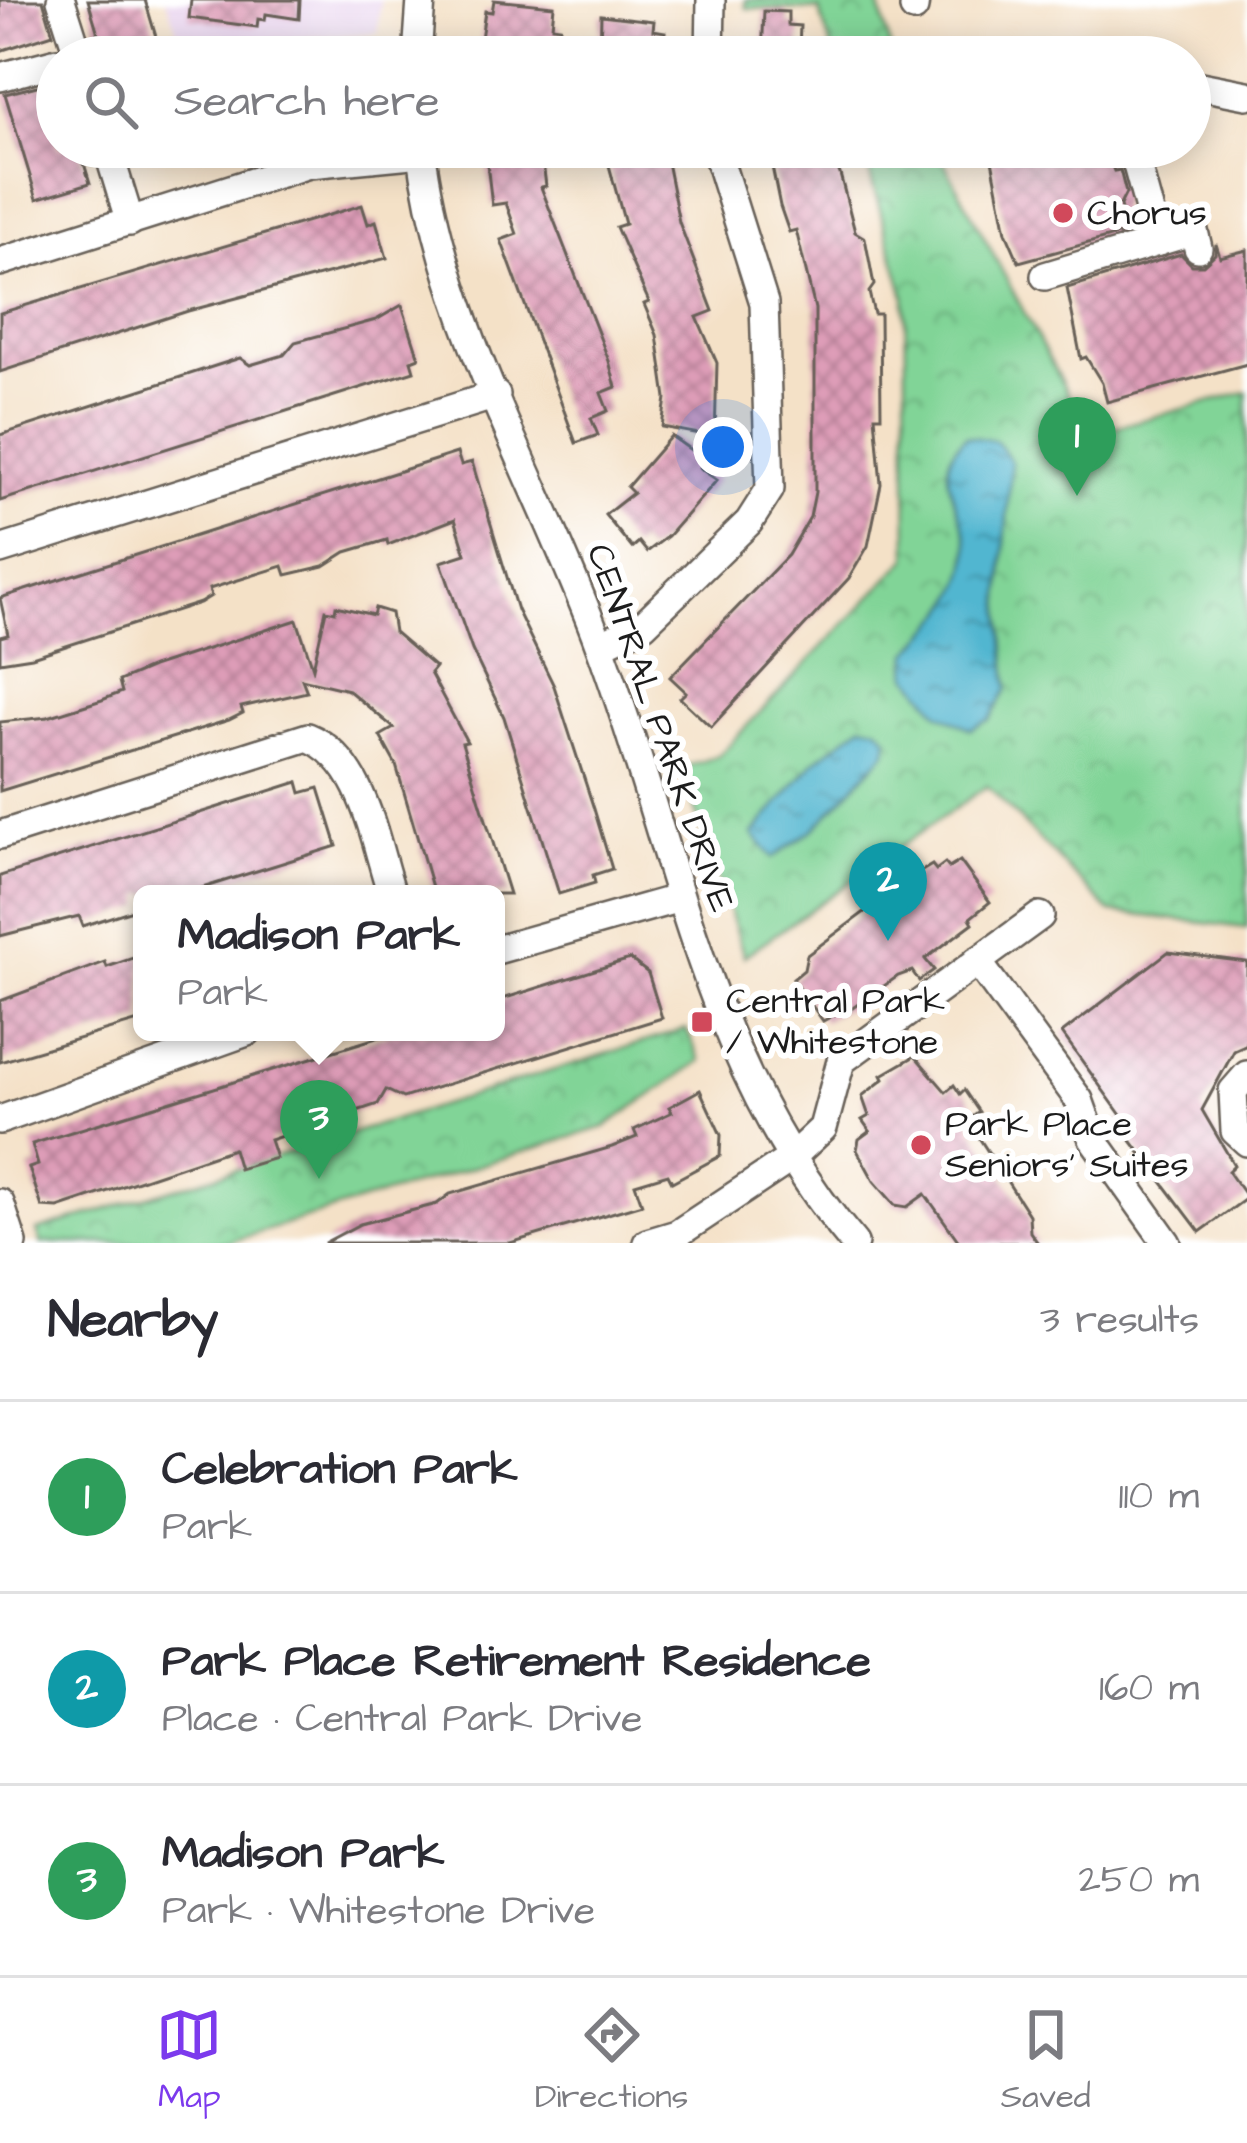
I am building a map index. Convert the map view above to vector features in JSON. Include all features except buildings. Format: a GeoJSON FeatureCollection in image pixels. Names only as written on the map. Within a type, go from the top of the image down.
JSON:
{"type":"FeatureCollection","features":[{"type":"Feature","properties":{"kind":"street"},"geometry":{"type":"LineString","coordinates":[[61,0],[71,36]]}},
{"type":"Feature","properties":{"kind":"street"},"geometry":{"type":"LineString","coordinates":[[418,36],[421,0]]}},
{"type":"Feature","properties":{"kind":"street"},"geometry":{"type":"LineString","coordinates":[[710,0],[710,36]]}},
{"type":"Feature","properties":{"kind":"street"},"geometry":{"type":"LineString","coordinates":[[0,77],[36,68]]}},
{"type":"Feature","properties":{"kind":"street"},"geometry":{"type":"LineString","coordinates":[[1211,88],[1247,94]]}},
{"type":"Feature","properties":{"kind":"street"},"geometry":{"type":"LineString","coordinates":[[113,168],[130,222]]}},
{"type":"Feature","properties":{"kind":"street"},"geometry":{"type":"LineString","coordinates":[[0,262],[297,168]]}},
{"type":"Feature","properties":{"kind":"street","name":"CENTRAL PARK DRIVE"},"geometry":{"type":"LineString","coordinates":[[426,168],[448,270],[600,645],[680,898],[746,1081],[790,1159],[854,1243]]}},
{"type":"Feature","properties":{"kind":"street"},"geometry":{"type":"LineString","coordinates":[[600,645],[650,619],[749,522],[770,489],[764,302],[722,168]]}},
{"type":"Feature","properties":{"kind":"street"},"geometry":{"type":"LineString","coordinates":[[1138,168],[1158,242]]}},
{"type":"Feature","properties":{"kind":"street"},"geometry":{"type":"LineString","coordinates":[[1045,276],[1076,274],[1194,231],[1198,248]]}},
{"type":"Feature","properties":{"kind":"street"},"geometry":{"type":"LineString","coordinates":[[0,550],[496,395]]}},
{"type":"Feature","properties":{"kind":"street"},"geometry":{"type":"LineString","coordinates":[[0,835],[308,736],[330,746],[349,768],[389,885]]}},
{"type":"Feature","properties":{"kind":"street"},"geometry":{"type":"LineString","coordinates":[[505,947],[680,898]]}},
{"type":"Feature","properties":{"kind":"street"},"geometry":{"type":"LineString","coordinates":[[647,1243],[676,1234],[790,1159],[823,1128],[841,1060],[1040,916]]}},
{"type":"Feature","properties":{"kind":"street"},"geometry":{"type":"LineString","coordinates":[[977,961],[1079,1100],[1093,1139],[1167,1243]]}},
{"type":"Feature","properties":{"kind":"street"},"geometry":{"type":"LineString","coordinates":[[0,1120],[222,1041]]}},
{"type":"Feature","properties":{"kind":"street"},"geometry":{"type":"LineString","coordinates":[[1247,1075],[1233,1091],[1234,1131],[1247,1142]]}},
{"type":"Feature","properties":{"kind":"street"},"geometry":{"type":"LineString","coordinates":[[0,1203],[13,1243]]}},
{"type":"Feature","properties":{"kind":"shaded area"},"geometry":{"type":"Polygon","coordinates":[[[166,0],[381,0],[377,33],[179,36],[166,0]]]}},
{"type":"Feature","properties":{"kind":"green space"},"geometry":{"type":"Polygon","coordinates":[[[745,0],[878,0],[887,36],[827,36],[819,10],[746,8],[745,0]]]}},
{"type":"Feature","properties":{"kind":"green space"},"geometry":{"type":"Polygon","coordinates":[[[868,168],[947,168],[1089,434],[1247,392],[1247,928],[1110,912],[987,786],[744,956],[681,768],[718,756],[908,558],[905,296],[868,168]]]}},
{"type":"Feature","properties":{"kind":"green space"},"geometry":{"type":"Polygon","coordinates":[[[686,1029],[701,1061],[605,1127],[225,1243],[41,1243],[37,1231],[686,1029]]]}},
{"type":"Feature","properties":{"kind":"water"},"geometry":{"type":"Polygon","coordinates":[[[966,436],[996,441],[1011,462],[1001,598],[1008,688],[990,719],[971,729],[939,713],[908,674],[909,653],[947,610],[965,573],[968,542],[948,464],[966,436]]]}},
{"type":"Feature","properties":{"kind":"water"},"geometry":{"type":"Polygon","coordinates":[[[863,724],[878,727],[888,738],[886,752],[814,829],[773,858],[753,834],[814,762],[863,724]]]}},
{"type":"Feature","properties":{"kind":"place","name":"Chorus"},"geometry":{"type":"Point","coordinates":[1063,213]}},
{"type":"Feature","properties":{"kind":"place","name":"Celebration Park"},"geometry":{"type":"Point","coordinates":[1077,496]}},
{"type":"Feature","properties":{"kind":"place","name":"Park Place Retirement Residence"},"geometry":{"type":"Point","coordinates":[888,941]}},
{"type":"Feature","properties":{"kind":"place","name":"Central Park / Whitestone"},"geometry":{"type":"Point","coordinates":[702,1022]}},
{"type":"Feature","properties":{"kind":"place","name":"Park Place Seniors' Suites"},"geometry":{"type":"Point","coordinates":[921,1145]}},
{"type":"Feature","properties":{"kind":"place","name":"Madison Park"},"geometry":{"type":"Point","coordinates":[319,1179]}}]}
